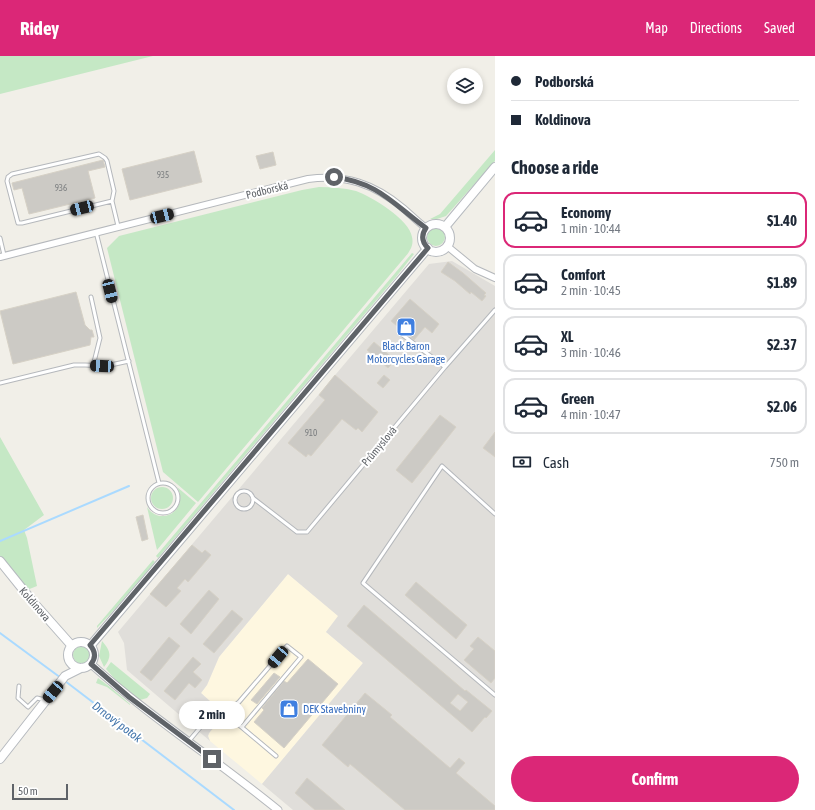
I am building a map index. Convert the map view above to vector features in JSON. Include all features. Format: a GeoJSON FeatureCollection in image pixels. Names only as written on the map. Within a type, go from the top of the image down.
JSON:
{"type":"FeatureCollection","features":[{"type":"Feature","properties":{"kind":"main road"},"geometry":{"type":"LineString","coordinates":[[445,227],[495,167]]}},
{"type":"Feature","properties":{"kind":"main road"},"geometry":{"type":"LineString","coordinates":[[435,224],[445,227],[450,235],[450,241],[447,246],[438,251],[433,251],[428,248],[423,239],[423,233],[426,228],[435,224]]}},
{"type":"Feature","properties":{"kind":"main road"},"geometry":{"type":"LineString","coordinates":[[90,645],[428,248]]}},
{"type":"Feature","properties":{"kind":"main road","name":"Koldinova"},"geometry":{"type":"LineString","coordinates":[[0,562],[32,602],[72,646]]}},
{"type":"Feature","properties":{"kind":"main road"},"geometry":{"type":"LineString","coordinates":[[67,674],[81,668],[88,667],[95,657],[93,648],[90,645],[79,642],[72,646],[69,650],[68,656],[74,666],[81,668]]}},
{"type":"Feature","properties":{"kind":"main road"},"geometry":{"type":"LineString","coordinates":[[0,759],[67,674],[70,661]]}},
{"type":"Feature","properties":{"kind":"street","name":"Podborská"},"geometry":{"type":"LineString","coordinates":[[2,256],[308,179],[334,177],[350,179],[367,185],[386,196],[426,228]]}},
{"type":"Feature","properties":{"kind":"street"},"geometry":{"type":"LineString","coordinates":[[447,246],[475,269],[495,278]]}},
{"type":"Feature","properties":{"kind":"street"},"geometry":{"type":"LineString","coordinates":[[91,664],[129,697],[248,785],[278,810]]}},
{"type":"Feature","properties":{"kind":"lane"},"geometry":{"type":"LineString","coordinates":[[112,201],[18,223],[7,181],[8,177],[12,174],[99,154],[106,158],[107,161],[114,191],[112,201],[118,227]]}},
{"type":"Feature","properties":{"kind":"lane"},"geometry":{"type":"LineString","coordinates":[[96,232],[159,483]]}},
{"type":"Feature","properties":{"kind":"lane"},"geometry":{"type":"LineString","coordinates":[[0,238],[2,256]]}},
{"type":"Feature","properties":{"kind":"lane"},"geometry":{"type":"LineString","coordinates":[[90,297],[100,338],[93,366]]}},
{"type":"Feature","properties":{"kind":"lane","name":"Průmyslová"},"geometry":{"type":"LineString","coordinates":[[253,498],[297,532],[307,532],[445,367],[495,310]]}},
{"type":"Feature","properties":{"kind":"lane"},"geometry":{"type":"LineString","coordinates":[[400,333],[445,367]]}},
{"type":"Feature","properties":{"kind":"lane"},"geometry":{"type":"LineString","coordinates":[[0,383],[74,365],[85,364],[93,366],[106,366],[128,361]]}},
{"type":"Feature","properties":{"kind":"lane"},"geometry":{"type":"LineString","coordinates":[[495,514],[442,466],[363,583],[495,695]]}},
{"type":"Feature","properties":{"kind":"lane"},"geometry":{"type":"LineString","coordinates":[[159,483],[170,484],[176,492],[177,502],[175,506],[166,512],[156,511],[150,504],[149,493],[155,485],[159,483]]}},
{"type":"Feature","properties":{"kind":"lane"},"geometry":{"type":"LineString","coordinates":[[242,491],[250,493],[253,498],[253,504],[249,509],[240,508],[236,504],[235,498],[242,491]]}},
{"type":"Feature","properties":{"kind":"lane"},"geometry":{"type":"LineString","coordinates":[[188,742],[215,710],[236,705],[287,646],[301,657],[242,727]]}},
{"type":"Feature","properties":{"kind":"lane"},"geometry":{"type":"LineString","coordinates":[[19,686],[18,698],[28,707],[37,698],[46,700]]}},
{"type":"Feature","properties":{"kind":"lane"},"geometry":{"type":"LineString","coordinates":[[220,709],[276,756]]}},
{"type":"Feature","properties":{"kind":"shaded area"},"geometry":{"type":"Polygon","coordinates":[[[452,261],[495,286],[495,810],[293,810],[262,784],[363,663],[326,632],[338,616],[288,574],[219,657],[207,685],[201,693],[211,702],[204,713],[217,724],[209,733],[208,736],[210,741],[127,670],[124,643],[118,632],[429,264],[452,261]]]}},
{"type":"Feature","properties":{"kind":"shaded area"},"geometry":{"type":"Polygon","coordinates":[[[288,574],[339,616],[326,632],[363,663],[262,784],[210,741],[208,736],[215,722],[204,713],[211,702],[201,693],[207,685],[219,657],[288,574]]]}},
{"type":"Feature","properties":{"kind":"green space"},"geometry":{"type":"Polygon","coordinates":[[[0,56],[153,56],[0,94],[0,56]]]}},
{"type":"Feature","properties":{"kind":"green space"},"geometry":{"type":"Polygon","coordinates":[[[495,150],[495,161],[446,216],[437,219],[430,219],[440,214],[495,150]]]}},
{"type":"Feature","properties":{"kind":"green space"},"geometry":{"type":"Polygon","coordinates":[[[319,187],[356,191],[380,203],[405,223],[410,230],[412,237],[411,248],[198,502],[163,472],[107,248],[119,236],[319,187]]]}},
{"type":"Feature","properties":{"kind":"green space"},"geometry":{"type":"Polygon","coordinates":[[[436,228],[442,231],[445,237],[442,243],[436,246],[430,243],[427,237],[430,231],[436,228]]]}},
{"type":"Feature","properties":{"kind":"green space"},"geometry":{"type":"Polygon","coordinates":[[[412,253],[414,254],[396,277],[158,558],[156,556],[412,253]]]}},
{"type":"Feature","properties":{"kind":"green space"},"geometry":{"type":"Polygon","coordinates":[[[0,437],[44,515],[24,530],[37,586],[27,590],[0,556],[0,437]]]}},
{"type":"Feature","properties":{"kind":"green space"},"geometry":{"type":"Polygon","coordinates":[[[162,487],[170,490],[173,498],[170,506],[162,509],[154,506],[151,498],[154,490],[162,487]]]}},
{"type":"Feature","properties":{"kind":"green space"},"geometry":{"type":"Polygon","coordinates":[[[177,487],[196,503],[157,550],[147,507],[159,516],[166,516],[172,513],[177,509],[180,502],[180,495],[177,487]]]}},
{"type":"Feature","properties":{"kind":"green space"},"geometry":{"type":"Polygon","coordinates":[[[153,560],[155,562],[97,628],[97,626],[153,560]]]}},
{"type":"Feature","properties":{"kind":"green space"},"geometry":{"type":"Polygon","coordinates":[[[102,641],[109,651],[109,657],[104,667],[99,656],[102,641]]]}},
{"type":"Feature","properties":{"kind":"green space"},"geometry":{"type":"Polygon","coordinates":[[[82,646],[88,649],[91,655],[88,661],[82,664],[76,661],[73,655],[76,649],[82,646]]]}},
{"type":"Feature","properties":{"kind":"green space"},"geometry":{"type":"Polygon","coordinates":[[[111,662],[150,694],[147,698],[140,700],[121,686],[106,669],[111,662]]]}},
{"type":"Feature","properties":{"kind":"green space"},"geometry":{"type":"Polygon","coordinates":[[[98,678],[130,705],[107,687],[96,683],[98,678]]]}},
{"type":"Feature","properties":{"kind":"building"},"geometry":{"type":"Polygon","coordinates":[[[194,151],[202,182],[130,200],[122,169],[194,151]]]}},
{"type":"Feature","properties":{"kind":"building"},"geometry":{"type":"Polygon","coordinates":[[[273,152],[276,165],[260,169],[256,156],[273,152]]]}},
{"type":"Feature","properties":{"kind":"building"},"geometry":{"type":"Polygon","coordinates":[[[103,160],[105,167],[88,171],[95,198],[29,214],[22,188],[14,190],[12,183],[103,160]]]}},
{"type":"Feature","properties":{"kind":"building"},"geometry":{"type":"Polygon","coordinates":[[[448,262],[486,293],[484,295],[486,296],[482,301],[471,292],[470,294],[455,281],[441,272],[448,262]]]}},
{"type":"Feature","properties":{"kind":"building"},"geometry":{"type":"Polygon","coordinates":[[[76,292],[85,325],[92,330],[94,337],[91,337],[90,345],[13,364],[0,311],[76,292]]]}},
{"type":"Feature","properties":{"kind":"building"},"geometry":{"type":"Polygon","coordinates":[[[410,299],[439,324],[432,333],[425,327],[414,340],[391,321],[410,299]]]}},
{"type":"Feature","properties":{"kind":"building"},"geometry":{"type":"Polygon","coordinates":[[[374,342],[395,360],[388,368],[367,350],[374,342]]]}},
{"type":"Feature","properties":{"kind":"building"},"geometry":{"type":"Polygon","coordinates":[[[335,375],[378,412],[362,432],[358,428],[356,430],[342,419],[311,456],[308,454],[306,457],[288,443],[325,400],[319,395],[335,375]]]}},
{"type":"Feature","properties":{"kind":"building"},"geometry":{"type":"Polygon","coordinates":[[[384,375],[390,380],[383,388],[377,383],[384,375]]]}},
{"type":"Feature","properties":{"kind":"building"},"geometry":{"type":"Polygon","coordinates":[[[440,415],[456,427],[412,483],[396,470],[440,415]]]}},
{"type":"Feature","properties":{"kind":"building"},"geometry":{"type":"Polygon","coordinates":[[[495,432],[495,457],[483,448],[495,432]]]}},
{"type":"Feature","properties":{"kind":"building"},"geometry":{"type":"Polygon","coordinates":[[[143,515],[148,539],[142,541],[136,517],[143,515]]]}},
{"type":"Feature","properties":{"kind":"building"},"geometry":{"type":"Polygon","coordinates":[[[192,545],[202,553],[205,550],[211,555],[188,582],[185,579],[177,588],[181,591],[166,607],[150,594],[192,545]]]}},
{"type":"Feature","properties":{"kind":"building"},"geometry":{"type":"Polygon","coordinates":[[[416,582],[467,625],[456,639],[405,595],[416,582]]]}},
{"type":"Feature","properties":{"kind":"building"},"geometry":{"type":"Polygon","coordinates":[[[209,590],[219,599],[191,634],[180,624],[209,590]]]}},
{"type":"Feature","properties":{"kind":"building"},"geometry":{"type":"Polygon","coordinates":[[[364,605],[465,691],[466,690],[492,711],[472,732],[347,626],[364,605]],[[458,694],[450,703],[460,711],[468,702],[458,694]]]}},
{"type":"Feature","properties":{"kind":"building"},"geometry":{"type":"Polygon","coordinates":[[[232,610],[243,619],[214,653],[203,644],[232,610]]]}},
{"type":"Feature","properties":{"kind":"building"},"geometry":{"type":"Polygon","coordinates":[[[169,637],[180,646],[151,681],[140,672],[169,637]]]}},
{"type":"Feature","properties":{"kind":"building"},"geometry":{"type":"Polygon","coordinates":[[[478,637],[495,651],[495,678],[491,683],[464,660],[474,649],[470,646],[478,637]]]}},
{"type":"Feature","properties":{"kind":"building"},"geometry":{"type":"Polygon","coordinates":[[[193,657],[201,664],[193,672],[202,680],[195,688],[189,683],[175,700],[164,691],[193,657]]]}},
{"type":"Feature","properties":{"kind":"building"},"geometry":{"type":"Polygon","coordinates":[[[308,659],[338,684],[284,748],[254,722],[264,710],[262,708],[284,681],[287,683],[308,659]]]}},
{"type":"Feature","properties":{"kind":"building"},"geometry":{"type":"Polygon","coordinates":[[[274,673],[280,677],[257,704],[251,700],[274,673]]]}},
{"type":"Feature","properties":{"kind":"building"},"geometry":{"type":"Polygon","coordinates":[[[365,693],[392,715],[390,717],[450,768],[459,758],[465,763],[456,773],[495,806],[495,810],[405,810],[350,764],[348,767],[322,745],[365,693]]]}},
{"type":"Feature","properties":{"kind":"building"},"geometry":{"type":"Polygon","coordinates":[[[307,778],[345,810],[315,810],[295,793],[307,778]]]}},
{"type":"Feature","properties":{"kind":"waterway"},"geometry":{"type":"LineString","coordinates":[[0,541],[129,486]]}},
{"type":"Feature","properties":{"kind":"waterway","name":"Drnový potok"},"geometry":{"type":"LineString","coordinates":[[0,633],[61,678]]}},
{"type":"Feature","properties":{"kind":"waterway","name":"Drnový potok"},"geometry":{"type":"LineString","coordinates":[[65,681],[234,810]]}},
{"type":"Feature","properties":{"kind":"place","name":"Black Baron Motorcycles Garage"},"geometry":{"type":"Point","coordinates":[406,327]}},
{"type":"Feature","properties":{"kind":"place","name":"DEK Stavebniny"},"geometry":{"type":"Point","coordinates":[289,709]}},
{"type":"Feature","properties":{"kind":"route"},"geometry":{"type":"LineString","coordinates":[[212,759],[129,697],[91,664],[95,657],[95,652],[90,645],[428,248],[423,241],[423,233],[426,228],[403,208],[367,185],[350,179],[334,177]]}}]}
